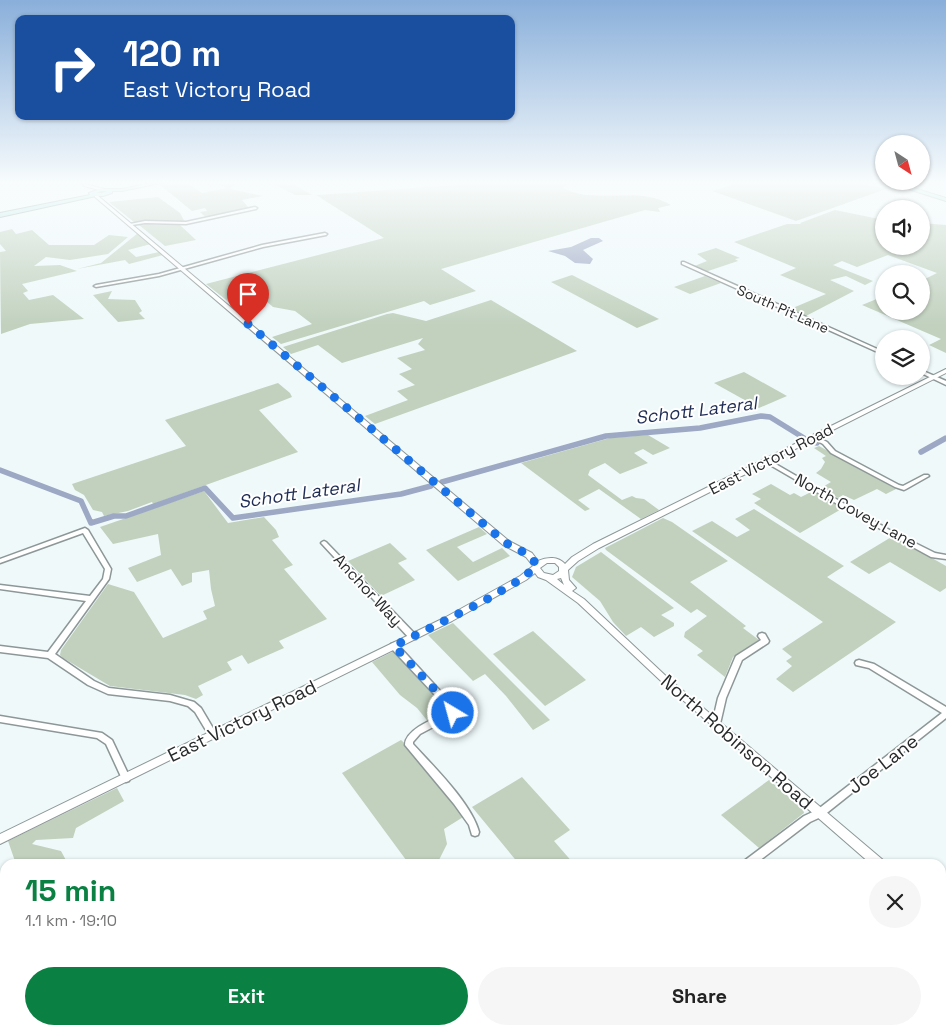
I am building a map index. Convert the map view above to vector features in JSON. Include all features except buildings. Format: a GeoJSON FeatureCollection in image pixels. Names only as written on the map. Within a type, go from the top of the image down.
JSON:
{"type":"FeatureCollection","features":[{"type":"Feature","properties":{"kind":"street"},"geometry":{"type":"LineString","coordinates":[[138,229],[498,534],[506,543],[529,555],[537,566],[538,573],[547,577],[557,577],[563,571],[561,564],[498,534]]}},
{"type":"Feature","properties":{"kind":"street"},"geometry":{"type":"LineString","coordinates":[[96,286],[159,275],[262,246],[325,234]]}},
{"type":"Feature","properties":{"kind":"street","name":"South Pit Lane"},"geometry":{"type":"LineString","coordinates":[[683,263],[875,350]]}},
{"type":"Feature","properties":{"kind":"street","name":"East Victory Road"},"geometry":{"type":"LineString","coordinates":[[563,571],[575,559],[596,546],[946,371]]}},
{"type":"Feature","properties":{"kind":"street"},"geometry":{"type":"LineString","coordinates":[[930,375],[946,383]]}},
{"type":"Feature","properties":{"kind":"street"},"geometry":{"type":"LineString","coordinates":[[814,437],[825,443],[833,452],[897,486],[904,488],[926,476]]}},
{"type":"Feature","properties":{"kind":"street","name":"North Covey Lane"},"geometry":{"type":"LineString","coordinates":[[767,461],[891,533],[932,554],[946,557]]}},
{"type":"Feature","properties":{"kind":"street"},"geometry":{"type":"LineString","coordinates":[[0,561],[85,530],[108,569],[106,579],[50,655]]}},
{"type":"Feature","properties":{"kind":"street","name":"Anchor Way"},"geometry":{"type":"LineString","coordinates":[[324,543],[413,637]]}},
{"type":"Feature","properties":{"kind":"street","name":"East Victory Road"},"geometry":{"type":"LineString","coordinates":[[553,560],[570,557],[582,550],[596,546]]}},
{"type":"Feature","properties":{"kind":"street"},"geometry":{"type":"LineString","coordinates":[[537,566],[542,561],[553,560]]}},
{"type":"Feature","properties":{"kind":"street","name":"East Victory Road"},"geometry":{"type":"LineString","coordinates":[[0,839],[484,601],[523,578],[537,566]]}},
{"type":"Feature","properties":{"kind":"street","name":"North Robinson Road"},"geometry":{"type":"LineString","coordinates":[[563,571],[566,583],[588,600],[598,616]]}},
{"type":"Feature","properties":{"kind":"street","name":"East Victory Road"},"geometry":{"type":"LineString","coordinates":[[484,601],[504,594],[530,580],[547,577]]}},
{"type":"Feature","properties":{"kind":"street","name":"North Robinson Road"},"geometry":{"type":"LineString","coordinates":[[547,577],[570,592],[598,616],[664,680],[873,859]]}},
{"type":"Feature","properties":{"kind":"street"},"geometry":{"type":"LineString","coordinates":[[0,587],[92,599]]}},
{"type":"Feature","properties":{"kind":"street"},"geometry":{"type":"LineString","coordinates":[[716,724],[722,698],[739,658],[764,641],[762,636]]}},
{"type":"Feature","properties":{"kind":"street"},"geometry":{"type":"LineString","coordinates":[[394,646],[452,708],[453,713],[417,732],[409,741],[409,745],[460,805],[475,827],[475,832]]}},
{"type":"Feature","properties":{"kind":"street"},"geometry":{"type":"LineString","coordinates":[[0,649],[50,655],[99,688],[176,699],[191,704],[198,710],[213,735]]}},
{"type":"Feature","properties":{"kind":"street"},"geometry":{"type":"LineString","coordinates":[[858,663],[872,666],[946,712]]}},
{"type":"Feature","properties":{"kind":"street","name":"Joe Lane"},"geometry":{"type":"LineString","coordinates":[[754,859],[807,819],[820,813],[946,712]]}},
{"type":"Feature","properties":{"kind":"street"},"geometry":{"type":"LineString","coordinates":[[0,719],[99,735],[108,742],[126,778]]}},
{"type":"Feature","properties":{"kind":"green space"},"geometry":{"type":"Polygon","coordinates":[[[12,229],[16,234],[32,230],[49,245],[94,245],[109,235],[128,237],[108,254],[70,260],[46,257],[34,266],[60,265],[77,271],[22,284],[28,291],[23,293],[29,300],[53,295],[84,319],[30,324],[1,334],[0,252],[6,251],[0,244],[0,232],[12,229]]]}},
{"type":"Feature","properties":{"kind":"green space"},"geometry":{"type":"Polygon","coordinates":[[[144,229],[185,229],[196,240],[165,246],[144,229]]]}},
{"type":"Feature","properties":{"kind":"green space"},"geometry":{"type":"Polygon","coordinates":[[[370,229],[578,229],[441,269],[476,291],[430,305],[424,301],[281,344],[272,337],[312,324],[295,311],[273,307],[259,295],[251,302],[235,307],[206,284],[384,238],[370,229]]]}},
{"type":"Feature","properties":{"kind":"green space"},"geometry":{"type":"Polygon","coordinates":[[[772,229],[875,229],[875,255],[888,255],[857,267],[842,261],[833,265],[873,281],[865,285],[846,276],[830,280],[854,291],[804,317],[788,310],[826,294],[780,275],[796,268],[734,242],[772,229]]]}},
{"type":"Feature","properties":{"kind":"green space"},"geometry":{"type":"Polygon","coordinates":[[[930,229],[946,229],[946,353],[930,345],[941,339],[930,334],[930,330],[920,330],[897,320],[930,320],[930,276],[937,273],[930,270],[930,265],[915,265],[888,255],[930,255],[930,229]]]}},
{"type":"Feature","properties":{"kind":"green space"},"geometry":{"type":"Polygon","coordinates":[[[138,233],[151,244],[128,250],[136,257],[159,252],[163,255],[129,264],[125,260],[77,269],[101,263],[138,233]]]}},
{"type":"Feature","properties":{"kind":"green space"},"geometry":{"type":"Polygon","coordinates":[[[716,248],[740,258],[735,259],[738,261],[705,272],[692,267],[707,261],[697,254],[716,248]]]}},
{"type":"Feature","properties":{"kind":"green space"},"geometry":{"type":"Polygon","coordinates":[[[572,275],[659,319],[637,328],[551,282],[572,275]]]}},
{"type":"Feature","properties":{"kind":"green space"},"geometry":{"type":"Polygon","coordinates":[[[705,276],[721,283],[690,294],[674,287],[705,276]]]}},
{"type":"Feature","properties":{"kind":"green space"},"geometry":{"type":"Polygon","coordinates":[[[112,291],[108,299],[135,300],[142,311],[139,313],[145,319],[118,322],[93,295],[112,291]]]}},
{"type":"Feature","properties":{"kind":"green space"},"geometry":{"type":"Polygon","coordinates":[[[491,300],[577,351],[375,424],[365,416],[408,400],[397,391],[415,385],[399,374],[412,369],[397,358],[425,350],[418,344],[423,338],[342,363],[318,345],[291,354],[283,347],[387,314],[393,313],[426,321],[491,300]]]}},
{"type":"Feature","properties":{"kind":"green space"},"geometry":{"type":"Polygon","coordinates":[[[875,300],[875,311],[862,305],[875,300]]]}},
{"type":"Feature","properties":{"kind":"green space"},"geometry":{"type":"Polygon","coordinates":[[[744,372],[787,396],[759,408],[714,383],[744,372]]]}},
{"type":"Feature","properties":{"kind":"green space"},"geometry":{"type":"Polygon","coordinates":[[[278,383],[292,397],[259,410],[298,452],[153,504],[152,502],[128,511],[104,516],[102,512],[93,510],[84,495],[75,490],[72,484],[186,446],[165,420],[278,383]]]}},
{"type":"Feature","properties":{"kind":"green space"},"geometry":{"type":"Polygon","coordinates":[[[648,435],[670,448],[653,455],[643,449],[634,453],[648,463],[620,474],[605,463],[590,470],[588,475],[622,500],[632,496],[644,499],[659,510],[641,519],[599,489],[578,500],[590,509],[585,511],[521,463],[610,438],[648,435]]]}},
{"type":"Feature","properties":{"kind":"green space"},"geometry":{"type":"Polygon","coordinates":[[[819,446],[896,489],[886,494],[877,489],[854,500],[843,495],[838,498],[821,488],[831,482],[816,473],[825,462],[822,458],[826,456],[814,448],[819,446]]]}},
{"type":"Feature","properties":{"kind":"green space"},"geometry":{"type":"Polygon","coordinates":[[[771,484],[790,495],[794,493],[801,497],[815,490],[845,507],[800,533],[754,503],[761,499],[752,494],[771,484]]]}},
{"type":"Feature","properties":{"kind":"green space"},"geometry":{"type":"Polygon","coordinates":[[[204,491],[228,523],[264,517],[276,530],[279,537],[272,540],[293,565],[284,569],[327,619],[279,641],[284,648],[248,664],[242,655],[227,662],[232,670],[198,686],[203,695],[196,699],[185,695],[110,686],[63,658],[60,655],[61,650],[108,584],[134,592],[163,638],[207,619],[203,611],[215,606],[209,570],[192,573],[192,582],[182,586],[171,569],[137,582],[128,568],[161,555],[158,534],[113,544],[100,527],[204,491]]]}},
{"type":"Feature","properties":{"kind":"green space"},"geometry":{"type":"Polygon","coordinates":[[[754,509],[844,566],[827,577],[896,622],[793,692],[776,679],[792,666],[786,661],[792,657],[782,649],[823,622],[692,531],[712,521],[737,537],[750,530],[735,519],[754,509]]]}},
{"type":"Feature","properties":{"kind":"green space"},"geometry":{"type":"Polygon","coordinates":[[[663,518],[672,522],[728,561],[690,582],[746,626],[743,628],[759,640],[733,657],[725,677],[697,655],[703,651],[684,637],[685,632],[707,616],[697,609],[691,613],[605,548],[663,518]]]}},
{"type":"Feature","properties":{"kind":"green space"},"geometry":{"type":"Polygon","coordinates":[[[479,527],[487,534],[457,547],[473,562],[502,548],[510,556],[458,581],[426,550],[479,527]]]}},
{"type":"Feature","properties":{"kind":"green space"},"geometry":{"type":"Polygon","coordinates":[[[893,536],[946,566],[946,588],[940,592],[890,562],[869,574],[850,562],[893,536]]]}},
{"type":"Feature","properties":{"kind":"green space"},"geometry":{"type":"Polygon","coordinates":[[[390,543],[407,559],[398,563],[415,580],[381,596],[348,561],[390,543]]]}},
{"type":"Feature","properties":{"kind":"green space"},"geometry":{"type":"Polygon","coordinates":[[[601,552],[674,608],[661,615],[674,623],[674,626],[654,637],[641,627],[626,636],[613,622],[600,601],[572,577],[576,567],[601,552]]]}},
{"type":"Feature","properties":{"kind":"green space"},"geometry":{"type":"Polygon","coordinates":[[[453,623],[550,720],[533,730],[506,696],[485,674],[473,681],[428,635],[453,623]]]}},
{"type":"Feature","properties":{"kind":"green space"},"geometry":{"type":"Polygon","coordinates":[[[533,631],[586,680],[545,706],[493,654],[533,631]]]}},
{"type":"Feature","properties":{"kind":"green space"},"geometry":{"type":"Polygon","coordinates":[[[398,649],[454,711],[430,724],[417,708],[400,695],[372,662],[398,649]]]}},
{"type":"Feature","properties":{"kind":"green space"},"geometry":{"type":"Polygon","coordinates":[[[401,740],[418,755],[468,814],[444,829],[447,844],[440,859],[405,859],[342,773],[401,740]]]}},
{"type":"Feature","properties":{"kind":"green space"},"geometry":{"type":"Polygon","coordinates":[[[522,777],[570,830],[554,841],[570,859],[515,859],[472,807],[522,777]]]}},
{"type":"Feature","properties":{"kind":"green space"},"geometry":{"type":"Polygon","coordinates":[[[769,780],[803,809],[804,813],[759,848],[721,815],[769,780]]]}},
{"type":"Feature","properties":{"kind":"green space"},"geometry":{"type":"Polygon","coordinates":[[[117,788],[124,801],[76,828],[73,838],[36,840],[32,844],[61,851],[65,859],[14,859],[8,841],[117,788]]]}},
{"type":"Feature","properties":{"kind":"water"},"geometry":{"type":"Polygon","coordinates":[[[591,238],[599,238],[603,241],[583,250],[593,259],[590,264],[575,263],[565,256],[548,251],[571,247],[591,238]]]}},
{"type":"Feature","properties":{"kind":"waterway","name":"Schott Lateral"},"geometry":{"type":"LineString","coordinates":[[442,482],[606,436],[700,428],[761,416],[770,417],[804,438]]}},
{"type":"Feature","properties":{"kind":"waterway","name":"Schott Lateral"},"geometry":{"type":"LineString","coordinates":[[921,452],[946,438]]}},
{"type":"Feature","properties":{"kind":"waterway","name":"Schott Lateral"},"geometry":{"type":"LineString","coordinates":[[813,442],[817,443]]}},
{"type":"Feature","properties":{"kind":"waterway","name":"Schott Lateral"},"geometry":{"type":"LineString","coordinates":[[0,470],[81,501],[91,523],[114,516],[126,516],[205,488],[233,518],[401,494],[431,486]]}},
{"type":"Feature","properties":{"kind":"route"},"geometry":{"type":"LineString","coordinates":[[248,324],[409,462],[498,534],[506,543],[529,555],[537,565],[536,568],[523,578],[484,601],[394,646],[452,708],[453,713]]}}]}
